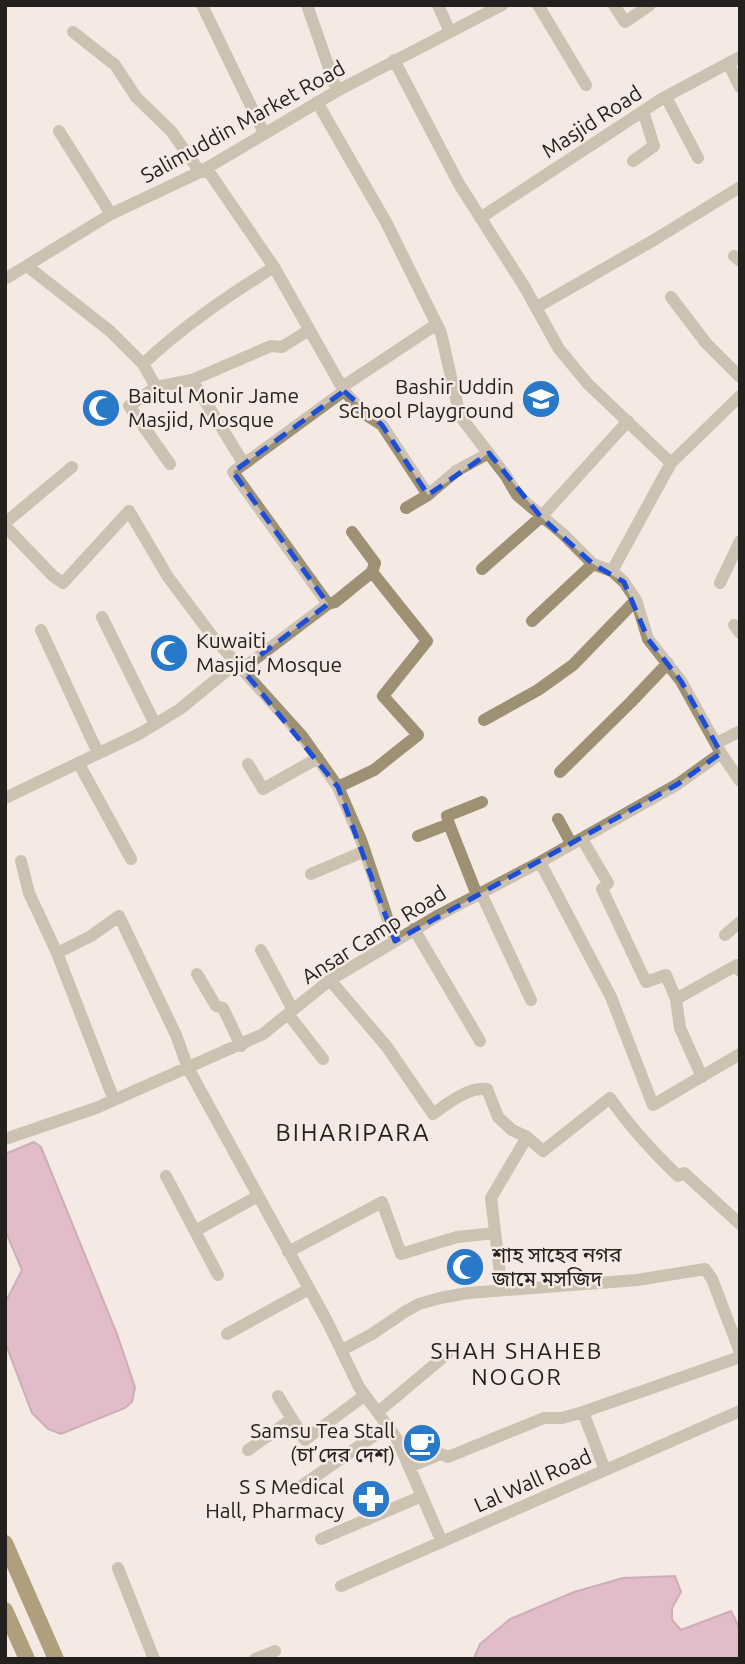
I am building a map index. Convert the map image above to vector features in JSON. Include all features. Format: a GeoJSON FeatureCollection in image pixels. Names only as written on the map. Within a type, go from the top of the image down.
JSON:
{"type":"FeatureCollection","features":[{"type":"Feature","properties":{"kind":"main road"},"geometry":{"type":"LineString","coordinates":[[5,1543],[11,1570],[56,1659]]}},
{"type":"Feature","properties":{"kind":"main road"},"geometry":{"type":"LineString","coordinates":[[5,1610],[27,1659]]}},
{"type":"Feature","properties":{"kind":"street"},"geometry":{"type":"LineString","coordinates":[[202,5],[264,133]]}},
{"type":"Feature","properties":{"kind":"street"},"geometry":{"type":"LineString","coordinates":[[307,5],[337,91]]}},
{"type":"Feature","properties":{"kind":"street"},"geometry":{"type":"LineString","coordinates":[[438,5],[450,32]]}},
{"type":"Feature","properties":{"kind":"street"},"geometry":{"type":"LineString","coordinates":[[538,5],[586,85]]}},
{"type":"Feature","properties":{"kind":"street"},"geometry":{"type":"LineString","coordinates":[[614,5],[625,22],[650,5]]}},
{"type":"Feature","properties":{"kind":"street","name":"Salimuddin Market Road"},"geometry":{"type":"LineString","coordinates":[[5,279],[111,214],[200,172],[317,102],[501,6]]}},
{"type":"Feature","properties":{"kind":"street"},"geometry":{"type":"LineString","coordinates":[[73,32],[115,65],[136,97],[170,131],[200,172],[209,172],[274,267],[343,389],[366,415],[382,425],[428,495]]}},
{"type":"Feature","properties":{"kind":"street"},"geometry":{"type":"LineString","coordinates":[[394,60],[459,184],[537,307],[559,349],[588,384],[671,463]]}},
{"type":"Feature","properties":{"kind":"street","name":"Masjid Road"},"geometry":{"type":"LineString","coordinates":[[480,218],[643,111],[734,60],[740,87]]}},
{"type":"Feature","properties":{"kind":"street"},"geometry":{"type":"LineString","coordinates":[[666,97],[698,158]]}},
{"type":"Feature","properties":{"kind":"street"},"geometry":{"type":"LineString","coordinates":[[317,102],[386,222],[437,324],[460,416],[517,495],[593,564],[612,570],[624,582],[636,600],[648,639],[668,663],[740,781]]}},
{"type":"Feature","properties":{"kind":"street"},"geometry":{"type":"LineString","coordinates":[[633,161],[653,146],[643,111]]}},
{"type":"Feature","properties":{"kind":"street"},"geometry":{"type":"LineString","coordinates":[[59,131],[111,214]]}},
{"type":"Feature","properties":{"kind":"street"},"geometry":{"type":"LineString","coordinates":[[537,307],[740,187]]}},
{"type":"Feature","properties":{"kind":"street"},"geometry":{"type":"LineString","coordinates":[[27,266],[110,331],[143,364],[156,387]]}},
{"type":"Feature","properties":{"kind":"street"},"geometry":{"type":"LineString","coordinates":[[143,364],[167,341],[222,299],[274,267]]}},
{"type":"Feature","properties":{"kind":"street"},"geometry":{"type":"LineString","coordinates":[[671,297],[706,343],[740,377]]}},
{"type":"Feature","properties":{"kind":"street"},"geometry":{"type":"LineString","coordinates":[[327,604],[233,472],[343,389],[437,324]]}},
{"type":"Feature","properties":{"kind":"street"},"geometry":{"type":"LineString","coordinates":[[170,464],[129,406],[156,387],[192,380],[271,346],[282,347],[309,331]]}},
{"type":"Feature","properties":{"kind":"street"},"geometry":{"type":"LineString","coordinates":[[192,380],[244,464]]}},
{"type":"Feature","properties":{"kind":"street"},"geometry":{"type":"LineString","coordinates":[[612,570],[671,463],[740,396]]}},
{"type":"Feature","properties":{"kind":"street"},"geometry":{"type":"LineString","coordinates":[[482,569],[541,517],[628,421]]}},
{"type":"Feature","properties":{"kind":"street"},"geometry":{"type":"LineString","coordinates":[[406,508],[428,495],[456,471],[489,453]]}},
{"type":"Feature","properties":{"kind":"street"},"geometry":{"type":"LineString","coordinates":[[72,467],[5,524],[52,576],[63,583],[129,511],[168,577],[239,666],[302,736],[338,787],[365,850],[394,941]]}},
{"type":"Feature","properties":{"kind":"street"},"geometry":{"type":"LineString","coordinates":[[5,798],[79,764],[155,724],[327,604],[335,602],[372,572],[375,563],[352,532]]}},
{"type":"Feature","properties":{"kind":"street"},"geometry":{"type":"LineString","coordinates":[[720,583],[740,541]]}},
{"type":"Feature","properties":{"kind":"street"},"geometry":{"type":"LineString","coordinates":[[532,621],[593,564]]}},
{"type":"Feature","properties":{"kind":"street"},"geometry":{"type":"LineString","coordinates":[[338,787],[374,770],[418,735],[383,696],[427,641],[372,572]]}},
{"type":"Feature","properties":{"kind":"street"},"geometry":{"type":"LineString","coordinates":[[484,720],[538,690],[573,665],[636,600]]}},
{"type":"Feature","properties":{"kind":"street"},"geometry":{"type":"LineString","coordinates":[[102,617],[155,724]]}},
{"type":"Feature","properties":{"kind":"street"},"geometry":{"type":"LineString","coordinates":[[41,630],[98,753]]}},
{"type":"Feature","properties":{"kind":"street"},"geometry":{"type":"LineString","coordinates":[[560,772],[668,663]]}},
{"type":"Feature","properties":{"kind":"street","name":"Ansar Camp Road"},"geometry":{"type":"LineString","coordinates":[[5,1139],[114,1100],[263,1034],[330,980],[394,941],[678,784],[740,731]]}},
{"type":"Feature","properties":{"kind":"street"},"geometry":{"type":"LineString","coordinates":[[248,764],[263,789],[318,758]]}},
{"type":"Feature","properties":{"kind":"street"},"geometry":{"type":"LineString","coordinates":[[79,764],[131,859]]}},
{"type":"Feature","properties":{"kind":"street"},"geometry":{"type":"LineString","coordinates":[[482,802],[447,816],[479,894],[531,1000]]}},
{"type":"Feature","properties":{"kind":"street"},"geometry":{"type":"LineString","coordinates":[[558,819],[608,883],[602,889],[646,982],[666,975],[676,999],[680,1028],[702,1077]]}},
{"type":"Feature","properties":{"kind":"street"},"geometry":{"type":"LineString","coordinates":[[418,836],[449,824]]}},
{"type":"Feature","properties":{"kind":"street"},"geometry":{"type":"LineString","coordinates":[[311,874],[365,850]]}},
{"type":"Feature","properties":{"kind":"street"},"geometry":{"type":"LineString","coordinates":[[21,861],[29,893],[58,953],[114,1100]]}},
{"type":"Feature","properties":{"kind":"street"},"geometry":{"type":"LineString","coordinates":[[540,862],[611,997],[653,1105],[740,1054]]}},
{"type":"Feature","properties":{"kind":"street"},"geometry":{"type":"LineString","coordinates":[[58,953],[91,936],[118,916],[176,1035],[188,1068],[365,1395],[397,1439],[442,1542]]}},
{"type":"Feature","properties":{"kind":"street"},"geometry":{"type":"LineString","coordinates":[[725,935],[740,922]]}},
{"type":"Feature","properties":{"kind":"street"},"geometry":{"type":"LineString","coordinates":[[414,929],[480,1041]]}},
{"type":"Feature","properties":{"kind":"street"},"geometry":{"type":"LineString","coordinates":[[261,950],[290,1012],[323,1059]]}},
{"type":"Feature","properties":{"kind":"street"},"geometry":{"type":"LineString","coordinates":[[676,999],[738,968]]}},
{"type":"Feature","properties":{"kind":"street"},"geometry":{"type":"LineString","coordinates":[[197,974],[216,1006],[223,1008],[241,1045]]}},
{"type":"Feature","properties":{"kind":"street"},"geometry":{"type":"LineString","coordinates":[[330,980],[387,1047],[433,1114],[451,1100],[483,1088],[487,1089],[498,1117],[543,1151],[610,1098],[630,1128],[647,1146],[678,1176],[684,1173],[740,1224]]}},
{"type":"Feature","properties":{"kind":"street"},"geometry":{"type":"LineString","coordinates":[[502,1290],[491,1198],[527,1137]]}},
{"type":"Feature","properties":{"kind":"street"},"geometry":{"type":"LineString","coordinates":[[166,1176],[219,1275]]}},
{"type":"Feature","properties":{"kind":"street"},"geometry":{"type":"LineString","coordinates":[[195,1231],[258,1196]]}},
{"type":"Feature","properties":{"kind":"street"},"geometry":{"type":"LineString","coordinates":[[288,1252],[382,1202],[401,1254],[457,1237],[495,1233]]}},
{"type":"Feature","properties":{"kind":"street"},"geometry":{"type":"LineString","coordinates":[[342,1350],[419,1304],[468,1293],[637,1280],[705,1269],[734,1318],[740,1355],[583,1412],[562,1418],[544,1418],[448,1457],[441,1454],[409,1467]]}},
{"type":"Feature","properties":{"kind":"street"},"geometry":{"type":"LineString","coordinates":[[227,1334],[309,1289]]}},
{"type":"Feature","properties":{"kind":"street"},"geometry":{"type":"LineString","coordinates":[[378,1412],[447,1354]]}},
{"type":"Feature","properties":{"kind":"street"},"geometry":{"type":"LineString","coordinates":[[278,1396],[305,1440],[365,1395]]}},
{"type":"Feature","properties":{"kind":"street","name":"Lal Wall Road"},"geometry":{"type":"LineString","coordinates":[[341,1586],[740,1411]]}},
{"type":"Feature","properties":{"kind":"street"},"geometry":{"type":"LineString","coordinates":[[583,1412],[605,1470]]}},
{"type":"Feature","properties":{"kind":"street"},"geometry":{"type":"LineString","coordinates":[[248,1450],[292,1419]]}},
{"type":"Feature","properties":{"kind":"street"},"geometry":{"type":"LineString","coordinates":[[300,1487],[388,1426]]}},
{"type":"Feature","properties":{"kind":"street"},"geometry":{"type":"LineString","coordinates":[[321,1539],[422,1496]]}},
{"type":"Feature","properties":{"kind":"street"},"geometry":{"type":"LineString","coordinates":[[118,1569],[154,1659]]}},
{"type":"Feature","properties":{"kind":"street"},"geometry":{"type":"LineString","coordinates":[[256,1659],[275,1651]]}},
{"type":"Feature","properties":{"kind":"highlighted area"},"geometry":{"type":"Polygon","coordinates":[[[344,391],[382,425],[428,495],[489,453],[541,517],[593,564],[624,582],[648,639],[681,681],[721,753],[678,784],[395,941],[338,787],[242,669],[328,604],[233,472],[344,391]]]}},
{"type":"Feature","properties":{"kind":"shaded area"},"geometry":{"type":"Polygon","coordinates":[[[34,1142],[41,1147],[117,1334],[135,1387],[132,1402],[125,1408],[61,1434],[48,1429],[32,1413],[5,1342],[5,1303],[22,1270],[5,1230],[5,1154],[34,1142]]]}},
{"type":"Feature","properties":{"kind":"shaded area"},"geometry":{"type":"Polygon","coordinates":[[[675,1576],[681,1592],[672,1608],[672,1620],[681,1630],[731,1611],[740,1629],[740,1659],[474,1658],[480,1644],[510,1619],[574,1592],[623,1578],[675,1576]]]}},
{"type":"Feature","properties":{"kind":"place","name":"Bashir Uddin School Playground"},"geometry":{"type":"Point","coordinates":[541,399]}},
{"type":"Feature","properties":{"kind":"place","name":"Baitul Monir Jame Masjid, Mosque"},"geometry":{"type":"Point","coordinates":[101,408]}},
{"type":"Feature","properties":{"kind":"place","name":"Kuwaiti Masjid, Mosque"},"geometry":{"type":"Point","coordinates":[169,653]}},
{"type":"Feature","properties":{"kind":"place","name":"শাহ সাহেব নগর জামে মসজিদ"},"geometry":{"type":"Point","coordinates":[465,1267]}},
{"type":"Feature","properties":{"kind":"place","name":"Samsu Tea Stall (চা’দের দেশ)"},"geometry":{"type":"Point","coordinates":[422,1443]}},
{"type":"Feature","properties":{"kind":"place","name":"S S Medical Hall, Pharmacy"},"geometry":{"type":"Point","coordinates":[371,1499]}},
{"type":"Feature","properties":{"kind":"district","name":"BIHARIPARA"},"geometry":{"type":"Point","coordinates":[353,1133]}},
{"type":"Feature","properties":{"kind":"district","name":"SHAH SHAHEB NOGOR"},"geometry":{"type":"Point","coordinates":[517,1364]}}]}
